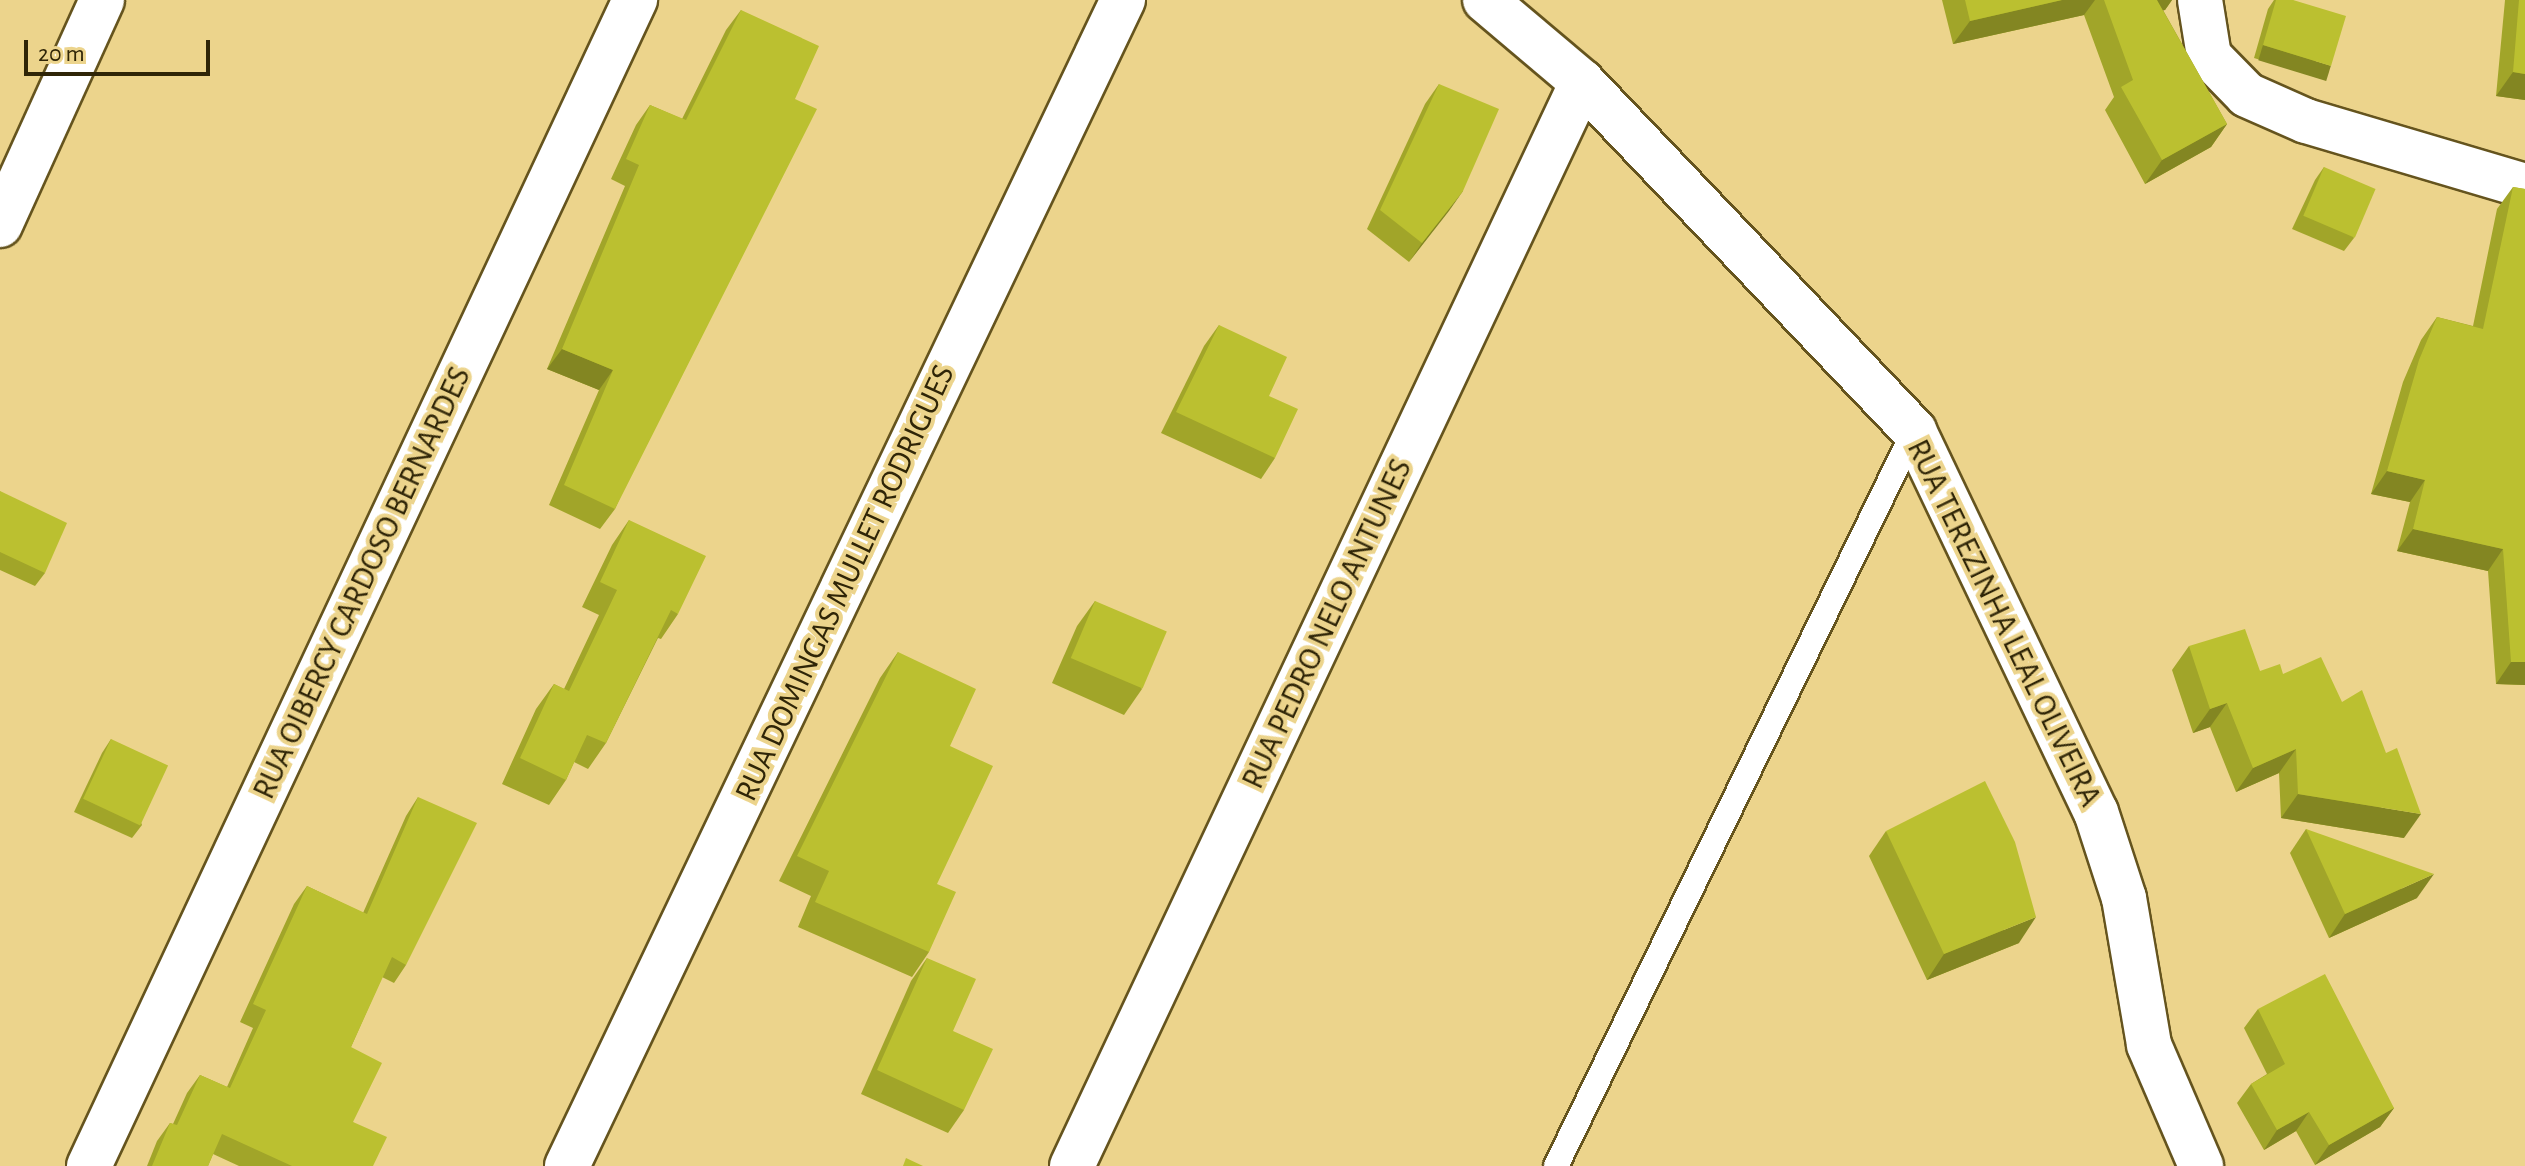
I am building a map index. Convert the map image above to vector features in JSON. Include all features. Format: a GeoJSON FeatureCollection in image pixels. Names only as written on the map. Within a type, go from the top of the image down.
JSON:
{"type":"FeatureCollection","features":[{"type":"Feature","properties":{"kind":"street"},"geometry":{"type":"LineString","coordinates":[[0,225],[102,0]]}},
{"type":"Feature","properties":{"kind":"street","name":"RUA OIBERCY CARDOSO BERNARDES"},"geometry":{"type":"LineString","coordinates":[[89,1166],[635,0]]}},
{"type":"Feature","properties":{"kind":"street","name":"RUA DOMINGAS MULLET RODRIGUES"},"geometry":{"type":"LineString","coordinates":[[567,1166],[1123,0]]}},
{"type":"Feature","properties":{"kind":"street","name":"RUA TEREZINHA LEAL OLIVEIRA"},"geometry":{"type":"LineString","coordinates":[[1485,0],[1582,82],[1914,431],[2096,812],[2124,898],[2149,1045],[2201,1166]]}},
{"type":"Feature","properties":{"kind":"street"},"geometry":{"type":"LineString","coordinates":[[2200,0],[2209,56],[2247,95],[2306,121],[2525,186]]}},
{"type":"Feature","properties":{"kind":"street","name":"RUA PEDRO NELO ANTUNES"},"geometry":{"type":"LineString","coordinates":[[1072,1166],[1582,82]]}},
{"type":"Feature","properties":{"kind":"lane"},"geometry":{"type":"LineString","coordinates":[[1556,1166],[1914,431]]}},
{"type":"Feature","properties":{"kind":"building"},"geometry":{"type":"Polygon","coordinates":[[[1965,0],[2062,0],[1970,21],[1965,0]]]}},
{"type":"Feature","properties":{"kind":"building"},"geometry":{"type":"Polygon","coordinates":[[[2104,0],[2157,0],[2227,124],[2162,160],[2121,87],[2133,80],[2104,0]]]}},
{"type":"Feature","properties":{"kind":"building"},"geometry":{"type":"Polygon","coordinates":[[[2276,0],[2293,0],[2346,16],[2331,66],[2263,45],[2276,0]]]}},
{"type":"Feature","properties":{"kind":"building"},"geometry":{"type":"Polygon","coordinates":[[[2519,0],[2525,0],[2525,74],[2513,72],[2519,0]]]}},
{"type":"Feature","properties":{"kind":"building"},"geometry":{"type":"Polygon","coordinates":[[[741,10],[819,46],[795,99],[817,109],[615,509],[564,485],[613,370],[562,349],[639,165],[626,159],[650,105],[686,120],[741,10]]]}},
{"type":"Feature","properties":{"kind":"building"},"geometry":{"type":"Polygon","coordinates":[[[1439,84],[1499,109],[1463,191],[1422,243],[1380,210],[1439,84]]]}},
{"type":"Feature","properties":{"kind":"building"},"geometry":{"type":"Polygon","coordinates":[[[2324,167],[2376,189],[2355,238],[2303,216],[2324,167]]]}},
{"type":"Feature","properties":{"kind":"building"},"geometry":{"type":"Polygon","coordinates":[[[2513,187],[2525,189],[2525,662],[2511,662],[2503,549],[2413,529],[2425,480],[2387,471],[2419,360],[2437,317],[2483,329],[2513,187]]]}},
{"type":"Feature","properties":{"kind":"building"},"geometry":{"type":"Polygon","coordinates":[[[1219,325],[1287,357],[1269,396],[1298,409],[1275,458],[1176,412],[1219,325]]]}},
{"type":"Feature","properties":{"kind":"building"},"geometry":{"type":"Polygon","coordinates":[[[0,491],[67,523],[45,573],[0,552],[0,491]]]}},
{"type":"Feature","properties":{"kind":"building"},"geometry":{"type":"Polygon","coordinates":[[[629,520],[706,556],[678,614],[671,610],[606,743],[587,735],[566,780],[520,758],[554,684],[569,691],[617,590],[600,582],[629,520]]]}},
{"type":"Feature","properties":{"kind":"building"},"geometry":{"type":"Polygon","coordinates":[[[1095,601],[1167,631],[1143,689],[1071,658],[1095,601]]]}},
{"type":"Feature","properties":{"kind":"building"},"geometry":{"type":"Polygon","coordinates":[[[2245,629],[2260,671],[2280,664],[2283,674],[2321,657],[2342,702],[2362,690],[2386,753],[2397,748],[2421,814],[2298,794],[2296,749],[2253,768],[2227,703],[2210,709],[2189,646],[2245,629]]]}},
{"type":"Feature","properties":{"kind":"building"},"geometry":{"type":"Polygon","coordinates":[[[898,652],[976,689],[950,746],[993,766],[937,884],[956,892],[929,952],[815,902],[829,871],[797,856],[898,652]]]}},
{"type":"Feature","properties":{"kind":"building"},"geometry":{"type":"Polygon","coordinates":[[[111,739],[168,766],[140,825],[83,799],[111,739]]]}},
{"type":"Feature","properties":{"kind":"building"},"geometry":{"type":"Polygon","coordinates":[[[1985,781],[2015,842],[2036,917],[1944,954],[1886,831],[1985,781]]]}},
{"type":"Feature","properties":{"kind":"building"},"geometry":{"type":"Polygon","coordinates":[[[418,797],[477,823],[406,965],[392,957],[351,1047],[382,1063],[353,1122],[387,1137],[373,1166],[292,1166],[222,1134],[208,1166],[152,1166],[170,1123],[177,1125],[200,1075],[230,1088],[266,1010],[253,1004],[307,886],[367,914],[418,797]]]}},
{"type":"Feature","properties":{"kind":"building"},"geometry":{"type":"Polygon","coordinates":[[[2306,829],[2434,874],[2345,914],[2306,829]]]}},
{"type":"Feature","properties":{"kind":"building"},"geometry":{"type":"Polygon","coordinates":[[[927,958],[976,979],[953,1031],[993,1049],[964,1110],[877,1070],[927,958]]]}},
{"type":"Feature","properties":{"kind":"building"},"geometry":{"type":"Polygon","coordinates":[[[2325,974],[2394,1108],[2329,1145],[2309,1112],[2277,1130],[2251,1084],[2285,1064],[2258,1009],[2325,974]]]}},
{"type":"Feature","properties":{"kind":"building"},"geometry":{"type":"Polygon","coordinates":[[[906,1158],[923,1166],[903,1166],[906,1158]]]}}]}
